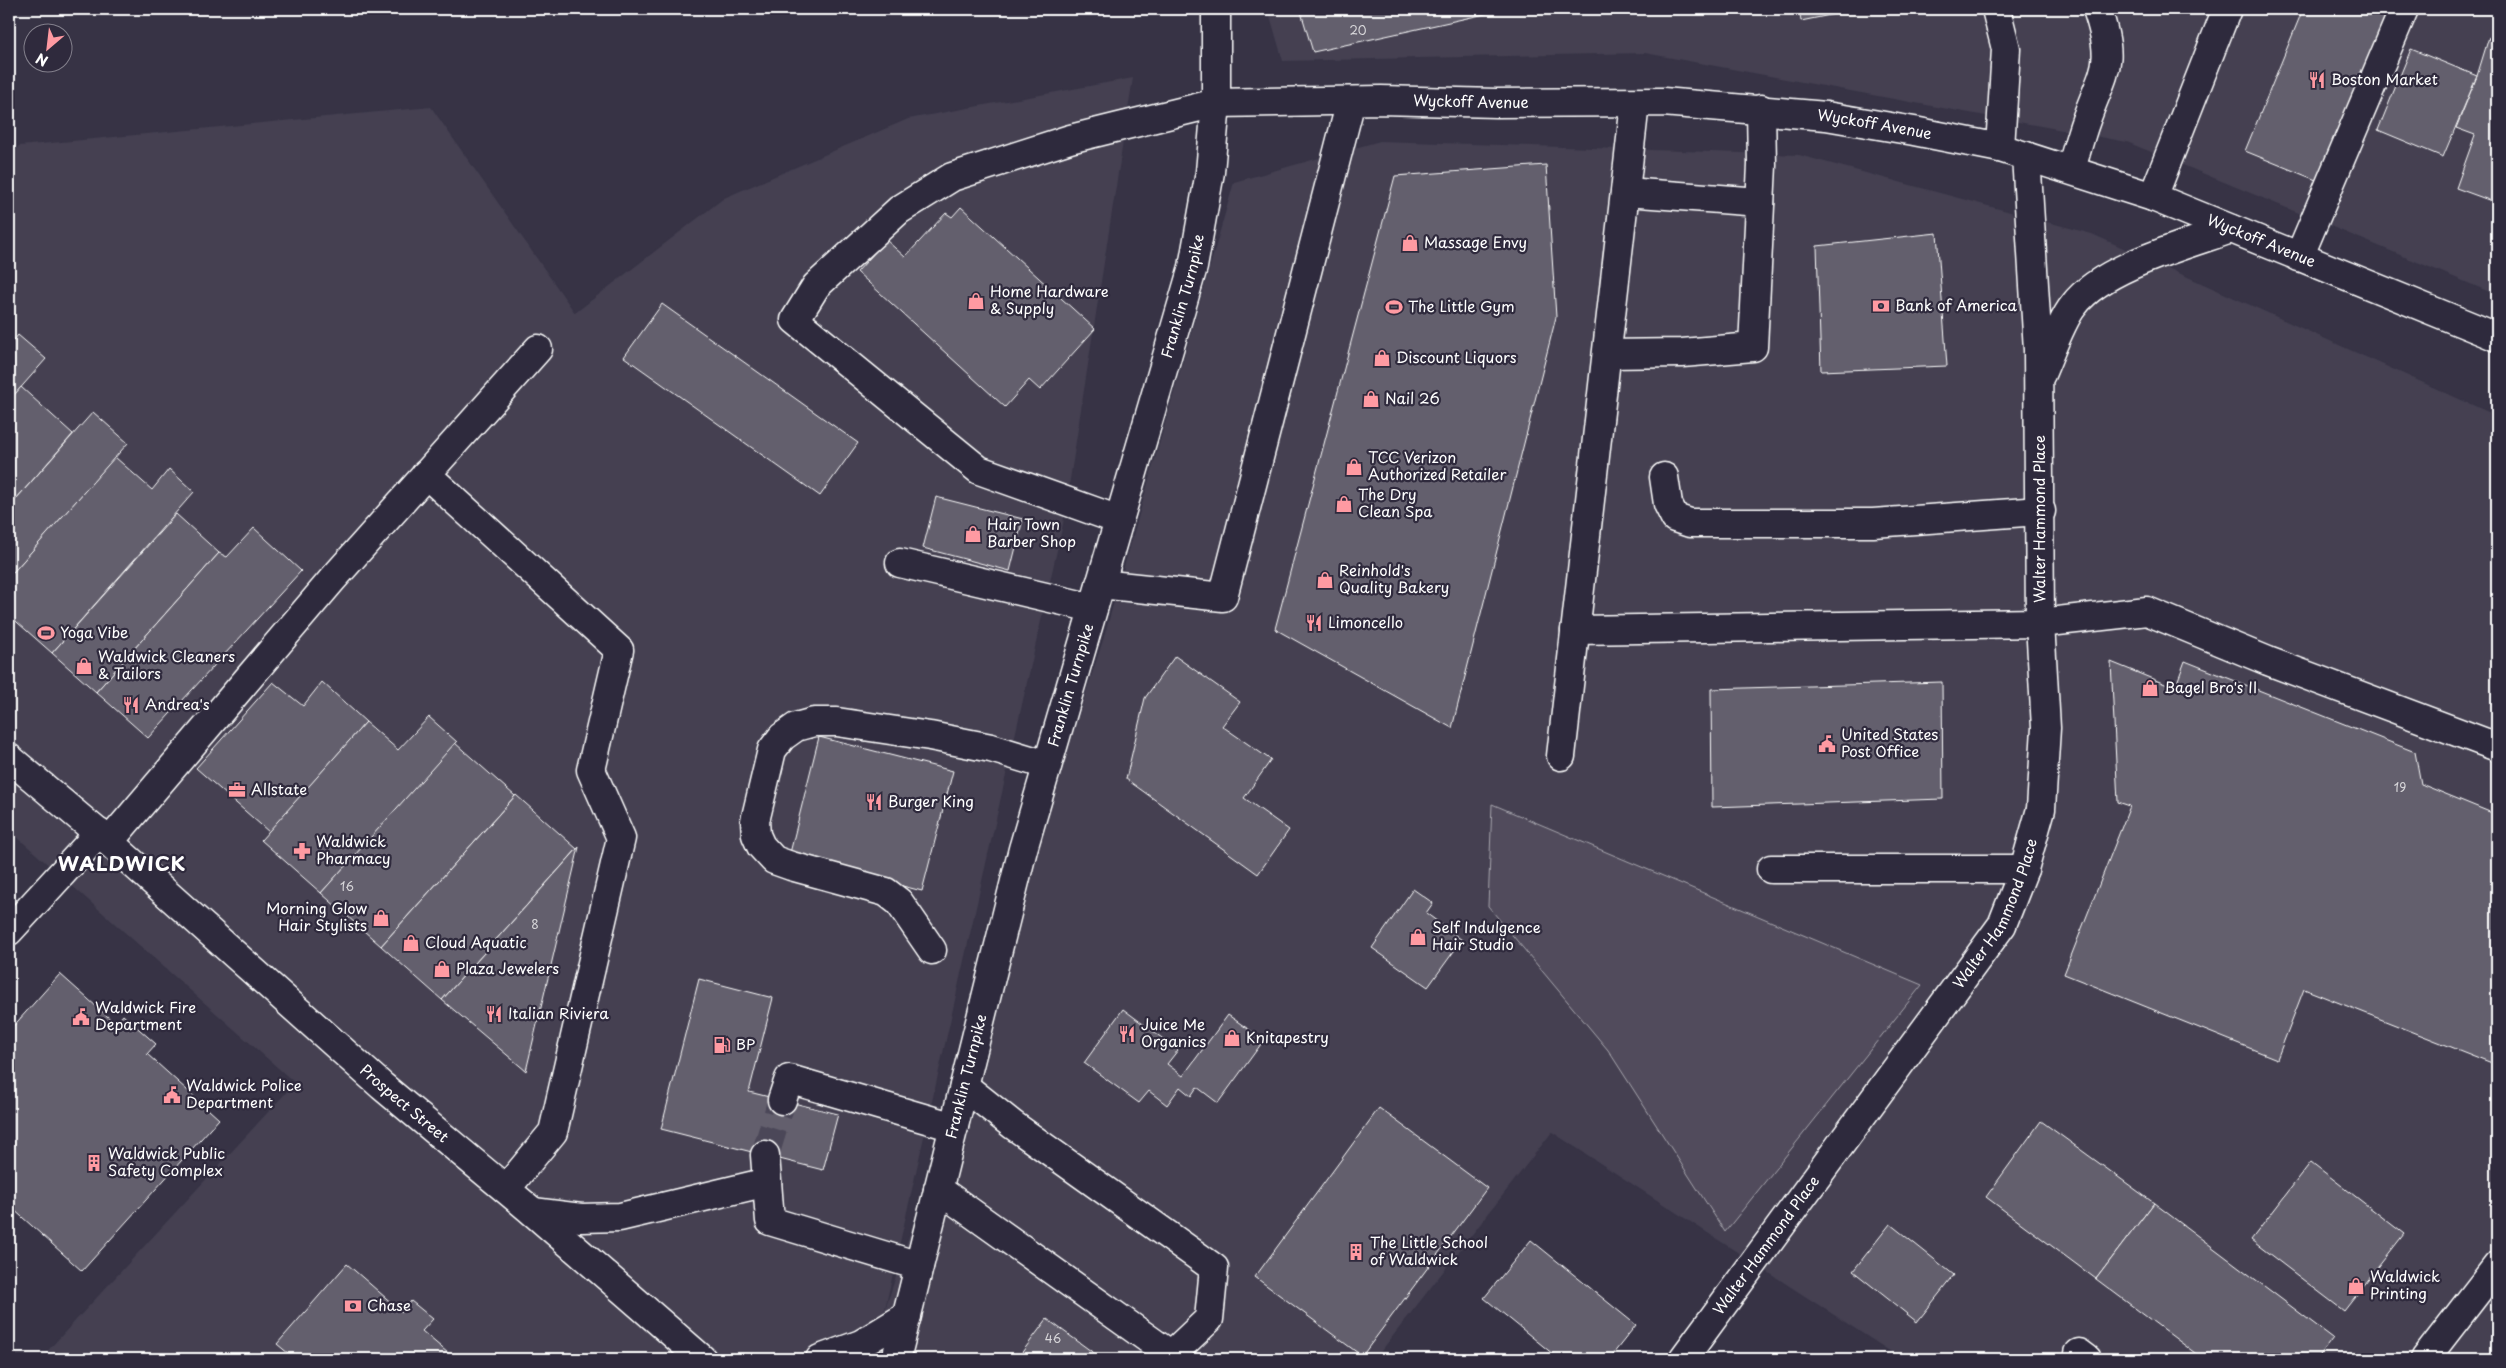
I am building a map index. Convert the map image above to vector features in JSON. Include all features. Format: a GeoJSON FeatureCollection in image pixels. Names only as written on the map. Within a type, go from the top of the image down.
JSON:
{"type":"FeatureCollection","features":[{"type":"Feature","properties":{"kind":"main road","name":"Franklin Turnpike"},"geometry":{"type":"LineString","coordinates":[[898,1358],[919,1266],[1023,849],[1193,268],[1210,172],[1216,102],[1216,9]]}},
{"type":"Feature","properties":{"kind":"main road"},"geometry":{"type":"LineString","coordinates":[[1996,9],[2006,50],[2000,148]]}},
{"type":"Feature","properties":{"kind":"main road"},"geometry":{"type":"LineString","coordinates":[[2071,169],[2086,120],[2105,74],[2108,49],[2097,9]]}},
{"type":"Feature","properties":{"kind":"main road"},"geometry":{"type":"LineString","coordinates":[[2153,197],[2227,9]]}},
{"type":"Feature","properties":{"kind":"main road"},"geometry":{"type":"LineString","coordinates":[[2299,256],[2404,9]]}},
{"type":"Feature","properties":{"kind":"main road"},"geometry":{"type":"LineString","coordinates":[[900,563],[1097,596],[1223,597],[1351,101]]}},
{"type":"Feature","properties":{"kind":"main road","name":"Wyckoff Avenue"},"geometry":{"type":"LineString","coordinates":[[1119,520],[979,470],[795,320],[816,286],[899,210],[952,177],[1070,139],[1216,102],[1663,102],[1826,116],[2000,148],[2071,169],[2153,197],[2497,337]]}},
{"type":"Feature","properties":{"kind":"main road"},"geometry":{"type":"LineString","coordinates":[[1561,756],[1635,103]]}},
{"type":"Feature","properties":{"kind":"main road"},"geometry":{"type":"LineString","coordinates":[[1607,354],[1682,353],[1753,347],[1760,202],[1761,109]]}},
{"type":"Feature","properties":{"kind":"main road","name":"Walter Hammond Place"},"geometry":{"type":"LineString","coordinates":[[1683,1359],[2002,925],[2024,869],[2042,800],[2046,728],[2040,623],[2039,378],[2026,156]]}},
{"type":"Feature","properties":{"kind":"main road"},"geometry":{"type":"LineString","coordinates":[[1626,192],[1760,202]]}},
{"type":"Feature","properties":{"kind":"main road","name":"Walter Hammond Place"},"geometry":{"type":"LineString","coordinates":[[2039,378],[2073,305],[2093,285],[2160,254],[2231,229]]}},
{"type":"Feature","properties":{"kind":"main road"},"geometry":{"type":"LineString","coordinates":[[9,931],[104,838],[538,349]]}},
{"type":"Feature","properties":{"kind":"main road"},"geometry":{"type":"LineString","coordinates":[[426,474],[619,650],[591,770],[621,838],[553,1132],[506,1189]]}},
{"type":"Feature","properties":{"kind":"main road"},"geometry":{"type":"LineString","coordinates":[[1664,477],[1668,504],[1674,518],[1690,523],[1874,523],[2041,511]]}},
{"type":"Feature","properties":{"kind":"main road"},"geometry":{"type":"LineString","coordinates":[[1575,630],[2040,623],[2146,611],[2268,661],[2497,747]]}},
{"type":"Feature","properties":{"kind":"main road"},"geometry":{"type":"LineString","coordinates":[[932,950],[899,902],[886,892],[774,860],[761,846],[756,835],[755,821],[772,750],[782,737],[796,727],[814,722],[838,722],[930,736],[991,748],[1048,765]]}},
{"type":"Feature","properties":{"kind":"main road","name":"Prospect Street"},"geometry":{"type":"LineString","coordinates":[[9,758],[104,838],[382,1086],[533,1212],[702,1359]]}},
{"type":"Feature","properties":{"kind":"main road"},"geometry":{"type":"LineString","coordinates":[[1771,869],[2024,869]]}},
{"type":"Feature","properties":{"kind":"main road"},"geometry":{"type":"LineString","coordinates":[[782,1100],[789,1079],[954,1127]]}},
{"type":"Feature","properties":{"kind":"main road"},"geometry":{"type":"LineString","coordinates":[[938,1189],[1171,1355],[1209,1319],[1214,1268],[1013,1125],[964,1086]]}},
{"type":"Feature","properties":{"kind":"main road"},"geometry":{"type":"LineString","coordinates":[[533,1212],[581,1218],[620,1217],[766,1169],[770,1221],[919,1266]]}},
{"type":"Feature","properties":{"kind":"main road"},"geometry":{"type":"LineString","coordinates":[[2426,1359],[2497,1266]]}},
{"type":"Feature","properties":{"kind":"main road"},"geometry":{"type":"LineString","coordinates":[[820,1359],[860,1344],[907,1316]]}},
{"type":"Feature","properties":{"kind":"shaded area"},"geometry":{"type":"Polygon","coordinates":[[[1268,9],[2497,9],[2497,295],[2127,142],[1645,53],[1283,61],[1268,9]]]}},
{"type":"Feature","properties":{"kind":"shaded area"},"geometry":{"type":"Polygon","coordinates":[[[1133,78],[1063,524],[884,1313],[1104,637],[1234,182],[1380,141],[1799,155],[2092,234],[2497,416],[2497,1359],[1902,1359],[1552,1132],[1375,1359],[40,1359],[295,1083],[9,830],[9,157],[19,146],[431,107],[575,313],[724,198],[908,119],[1133,78]]]}},
{"type":"Feature","properties":{"kind":"shaded area"},"geometry":{"type":"Polygon","coordinates":[[[1492,804],[1922,985],[1725,1232],[1608,1050],[1488,906],[1492,804]]]}},
{"type":"Feature","properties":{"kind":"building"},"geometry":{"type":"Polygon","coordinates":[[[1300,9],[1508,9],[1313,52],[1300,9]]]}},
{"type":"Feature","properties":{"kind":"building"},"geometry":{"type":"Polygon","coordinates":[[[1799,9],[1860,9],[1801,21],[1799,9]]]}},
{"type":"Feature","properties":{"kind":"building","name":"Boston Market"},"geometry":{"type":"Polygon","coordinates":[[[2303,9],[2390,9],[2316,180],[2245,151],[2303,9]]]}},
{"type":"Feature","properties":{"kind":"building"},"geometry":{"type":"Polygon","coordinates":[[[2489,37],[2497,39],[2497,203],[2456,188],[2475,135],[2456,128],[2477,76],[2489,37]]]}},
{"type":"Feature","properties":{"kind":"building"},"geometry":{"type":"Polygon","coordinates":[[[2411,49],[2477,76],[2443,157],[2378,130],[2411,49]]]}},
{"type":"Feature","properties":{"kind":"building"},"geometry":{"type":"Polygon","coordinates":[[[1546,165],[1556,317],[1452,728],[1275,629],[1395,176],[1546,165]]]}},
{"type":"Feature","properties":{"kind":"building","name":"Home Hardware & Supply"},"geometry":{"type":"Polygon","coordinates":[[[961,207],[1095,329],[1040,390],[1029,380],[1005,407],[857,272],[886,240],[905,257],[946,213],[952,217],[961,207]]]}},
{"type":"Feature","properties":{"kind":"building","name":"Bank of America"},"geometry":{"type":"Polygon","coordinates":[[[1937,233],[1947,366],[1821,371],[1817,246],[1937,233]]]}},
{"type":"Feature","properties":{"kind":"building"},"geometry":{"type":"Polygon","coordinates":[[[662,304],[858,443],[820,496],[624,357],[662,304]]]}},
{"type":"Feature","properties":{"kind":"building"},"geometry":{"type":"Polygon","coordinates":[[[18,335],[46,359],[9,401],[9,346],[18,335]]]}},
{"type":"Feature","properties":{"kind":"building"},"geometry":{"type":"Polygon","coordinates":[[[21,387],[73,434],[9,507],[9,401],[21,387]]]}},
{"type":"Feature","properties":{"kind":"building"},"geometry":{"type":"Polygon","coordinates":[[[93,412],[128,443],[9,577],[9,507],[93,412]]]}},
{"type":"Feature","properties":{"kind":"building"},"geometry":{"type":"Polygon","coordinates":[[[115,457],[152,490],[169,469],[194,492],[52,653],[9,615],[9,577],[115,457]]]}},
{"type":"Feature","properties":{"kind":"building","name":"Hair Town Barber Shop"},"geometry":{"type":"Polygon","coordinates":[[[936,497],[1023,519],[1010,571],[923,548],[936,497]]]}},
{"type":"Feature","properties":{"kind":"building"},"geometry":{"type":"Polygon","coordinates":[[[176,514],[219,553],[96,692],[52,653],[176,514]]]}},
{"type":"Feature","properties":{"kind":"building"},"geometry":{"type":"Polygon","coordinates":[[[254,528],[301,571],[148,738],[96,692],[219,553],[227,557],[254,528]]]}},
{"type":"Feature","properties":{"kind":"building"},"geometry":{"type":"Polygon","coordinates":[[[1175,656],[1240,702],[1222,726],[1271,760],[1244,798],[1289,830],[1258,874],[1126,779],[1145,698],[1175,656]]]}},
{"type":"Feature","properties":{"kind":"building"},"geometry":{"type":"Polygon","coordinates":[[[2185,661],[2415,752],[2421,784],[2497,815],[2497,1065],[2304,989],[2277,1059],[2064,974],[2130,806],[2118,802],[2111,662],[2175,688],[2185,661]]]}},
{"type":"Feature","properties":{"kind":"building"},"geometry":{"type":"Polygon","coordinates":[[[273,682],[303,706],[322,682],[366,722],[269,832],[196,768],[273,682]]]}},
{"type":"Feature","properties":{"kind":"building","name":"United States Post Office"},"geometry":{"type":"Polygon","coordinates":[[[1942,682],[1943,799],[1712,807],[1711,689],[1942,682]]]}},
{"type":"Feature","properties":{"kind":"building"},"geometry":{"type":"Polygon","coordinates":[[[429,717],[457,742],[321,893],[261,840],[366,722],[398,750],[429,717]]]}},
{"type":"Feature","properties":{"kind":"building","name":"Burger King"},"geometry":{"type":"Polygon","coordinates":[[[819,737],[953,771],[922,891],[789,857],[819,737]]]}},
{"type":"Feature","properties":{"kind":"building"},"geometry":{"type":"Polygon","coordinates":[[[455,743],[515,796],[381,946],[321,893],[455,743]]]}},
{"type":"Feature","properties":{"kind":"building"},"geometry":{"type":"Polygon","coordinates":[[[516,795],[577,849],[442,1000],[381,946],[516,795]]]}},
{"type":"Feature","properties":{"kind":"building"},"geometry":{"type":"Polygon","coordinates":[[[579,847],[530,1054],[526,1071],[442,1000],[579,847]]]}},
{"type":"Feature","properties":{"kind":"building"},"geometry":{"type":"Polygon","coordinates":[[[1413,889],[1433,903],[1426,913],[1462,940],[1428,987],[1372,948],[1413,889]]]}},
{"type":"Feature","properties":{"kind":"building","name":"Waldwick Public Safety Complex"},"geometry":{"type":"Polygon","coordinates":[[[60,974],[116,1024],[123,1015],[156,1044],[147,1054],[219,1119],[82,1271],[12,1208],[9,1212],[9,1031],[60,974]]]}},
{"type":"Feature","properties":{"kind":"building","name":"BP"},"geometry":{"type":"Polygon","coordinates":[[[699,979],[773,998],[749,1092],[838,1114],[823,1170],[661,1129],[699,979]]]}},
{"type":"Feature","properties":{"kind":"building"},"geometry":{"type":"Polygon","coordinates":[[[1123,1009],[1178,1050],[1167,1064],[1183,1076],[1228,1015],[1264,1040],[1218,1103],[1197,1087],[1191,1096],[1180,1087],[1167,1105],[1149,1091],[1139,1103],[1084,1063],[1123,1009]]]}},
{"type":"Feature","properties":{"kind":"building","name":"The Little School of Waldwick"},"geometry":{"type":"Polygon","coordinates":[[[1379,1108],[1487,1188],[1362,1356],[1255,1277],[1379,1108]]]}},
{"type":"Feature","properties":{"kind":"building"},"geometry":{"type":"Polygon","coordinates":[[[2041,1121],[2154,1203],[2096,1279],[1986,1197],[2041,1121]]]}},
{"type":"Feature","properties":{"kind":"building"},"geometry":{"type":"Polygon","coordinates":[[[2311,1162],[2404,1234],[2344,1311],[2251,1240],[2311,1162]]]}},
{"type":"Feature","properties":{"kind":"building"},"geometry":{"type":"Polygon","coordinates":[[[2154,1203],[2333,1338],[2317,1359],[2203,1359],[2096,1279],[2154,1203]]]}},
{"type":"Feature","properties":{"kind":"building"},"geometry":{"type":"Polygon","coordinates":[[[1890,1224],[1954,1275],[1917,1322],[1853,1271],[1890,1224]]]}},
{"type":"Feature","properties":{"kind":"building"},"geometry":{"type":"Polygon","coordinates":[[[1531,1240],[1636,1325],[1609,1359],[1559,1359],[1484,1298],[1531,1240]]]}},
{"type":"Feature","properties":{"kind":"building","name":"Chase"},"geometry":{"type":"Polygon","coordinates":[[[347,1264],[402,1312],[411,1301],[433,1319],[422,1331],[455,1359],[295,1359],[277,1344],[347,1264]]]}},
{"type":"Feature","properties":{"kind":"building"},"geometry":{"type":"Polygon","coordinates":[[[1047,1319],[1102,1359],[1017,1359],[1047,1319]]]}},
{"type":"Feature","properties":{"kind":"tunnel"},"geometry":{"type":"LineString","coordinates":[[765,1155],[782,1100]]}},
{"type":"Feature","properties":{"kind":"place","name":"Boston Market"},"geometry":{"type":"Point","coordinates":[2317,80]}},
{"type":"Feature","properties":{"kind":"place","name":"Massage Envy"},"geometry":{"type":"Point","coordinates":[1410,243]}},
{"type":"Feature","properties":{"kind":"place","name":"Home Hardware & Supply"},"geometry":{"type":"Point","coordinates":[976,301]}},
{"type":"Feature","properties":{"kind":"place","name":"Bank of America"},"geometry":{"type":"Point","coordinates":[1881,306]}},
{"type":"Feature","properties":{"kind":"place","name":"The Little Gym"},"geometry":{"type":"Point","coordinates":[1394,307]}},
{"type":"Feature","properties":{"kind":"place","name":"Discount Liquors"},"geometry":{"type":"Point","coordinates":[1382,358]}},
{"type":"Feature","properties":{"kind":"place","name":"Nail 26"},"geometry":{"type":"Point","coordinates":[1371,399]}},
{"type":"Feature","properties":{"kind":"place","name":"TCC Verizon Authorized Retailer"},"geometry":{"type":"Point","coordinates":[1354,467]}},
{"type":"Feature","properties":{"kind":"place","name":"The Dry Clean Spa"},"geometry":{"type":"Point","coordinates":[1344,504]}},
{"type":"Feature","properties":{"kind":"place","name":"Hair Town Barber Shop"},"geometry":{"type":"Point","coordinates":[973,534]}},
{"type":"Feature","properties":{"kind":"place","name":"Reinhold's Quality Bakery"},"geometry":{"type":"Point","coordinates":[1325,580]}},
{"type":"Feature","properties":{"kind":"place","name":"Limoncello"},"geometry":{"type":"Point","coordinates":[1314,623]}},
{"type":"Feature","properties":{"kind":"place","name":"Yoga Vibe"},"geometry":{"type":"Point","coordinates":[46,633]}},
{"type":"Feature","properties":{"kind":"place","name":"Waldwick Cleaners & Tailors"},"geometry":{"type":"Point","coordinates":[84,666]}},
{"type":"Feature","properties":{"kind":"place","name":"Bagel Bro's II"},"geometry":{"type":"Point","coordinates":[2150,688]}},
{"type":"Feature","properties":{"kind":"place","name":"Andrea's"},"geometry":{"type":"Point","coordinates":[131,705]}},
{"type":"Feature","properties":{"kind":"place","name":"United States Post Office"},"geometry":{"type":"Point","coordinates":[1827,744]}},
{"type":"Feature","properties":{"kind":"place","name":"Allstate"},"geometry":{"type":"Point","coordinates":[237,790]}},
{"type":"Feature","properties":{"kind":"place","name":"Burger King"},"geometry":{"type":"Point","coordinates":[874,802]}},
{"type":"Feature","properties":{"kind":"place","name":"Waldwick Pharmacy"},"geometry":{"type":"Point","coordinates":[302,851]}},
{"type":"Feature","properties":{"kind":"place","name":"Morning Glow Hair Stylists"},"geometry":{"type":"Point","coordinates":[381,918]}},
{"type":"Feature","properties":{"kind":"place","name":"Self Indulgence Hair Studio"},"geometry":{"type":"Point","coordinates":[1418,937]}},
{"type":"Feature","properties":{"kind":"place","name":"Cloud Aquatic"},"geometry":{"type":"Point","coordinates":[411,943]}},
{"type":"Feature","properties":{"kind":"place","name":"Plaza Jewelers"},"geometry":{"type":"Point","coordinates":[442,969]}},
{"type":"Feature","properties":{"kind":"place","name":"Italian Riviera"},"geometry":{"type":"Point","coordinates":[494,1014]}},
{"type":"Feature","properties":{"kind":"place","name":"Waldwick Fire Department"},"geometry":{"type":"Point","coordinates":[81,1017]}},
{"type":"Feature","properties":{"kind":"place","name":"Juice Me Organics"},"geometry":{"type":"Point","coordinates":[1127,1034]}},
{"type":"Feature","properties":{"kind":"place","name":"Knitapestry"},"geometry":{"type":"Point","coordinates":[1232,1038]}},
{"type":"Feature","properties":{"kind":"place","name":"BP"},"geometry":{"type":"Point","coordinates":[722,1045]}},
{"type":"Feature","properties":{"kind":"place","name":"Waldwick Police Department"},"geometry":{"type":"Point","coordinates":[172,1095]}},
{"type":"Feature","properties":{"kind":"place","name":"Waldwick Public Safety Complex"},"geometry":{"type":"Point","coordinates":[94,1163]}},
{"type":"Feature","properties":{"kind":"place","name":"The Little School of Waldwick"},"geometry":{"type":"Point","coordinates":[1356,1252]}},
{"type":"Feature","properties":{"kind":"place","name":"Waldwick Printing"},"geometry":{"type":"Point","coordinates":[2356,1286]}},
{"type":"Feature","properties":{"kind":"place","name":"Chase"},"geometry":{"type":"Point","coordinates":[353,1306]}},
{"type":"Feature","properties":{"kind":"district","name":"WALDWICK"},"geometry":{"type":"Point","coordinates":[122,864]}}]}
